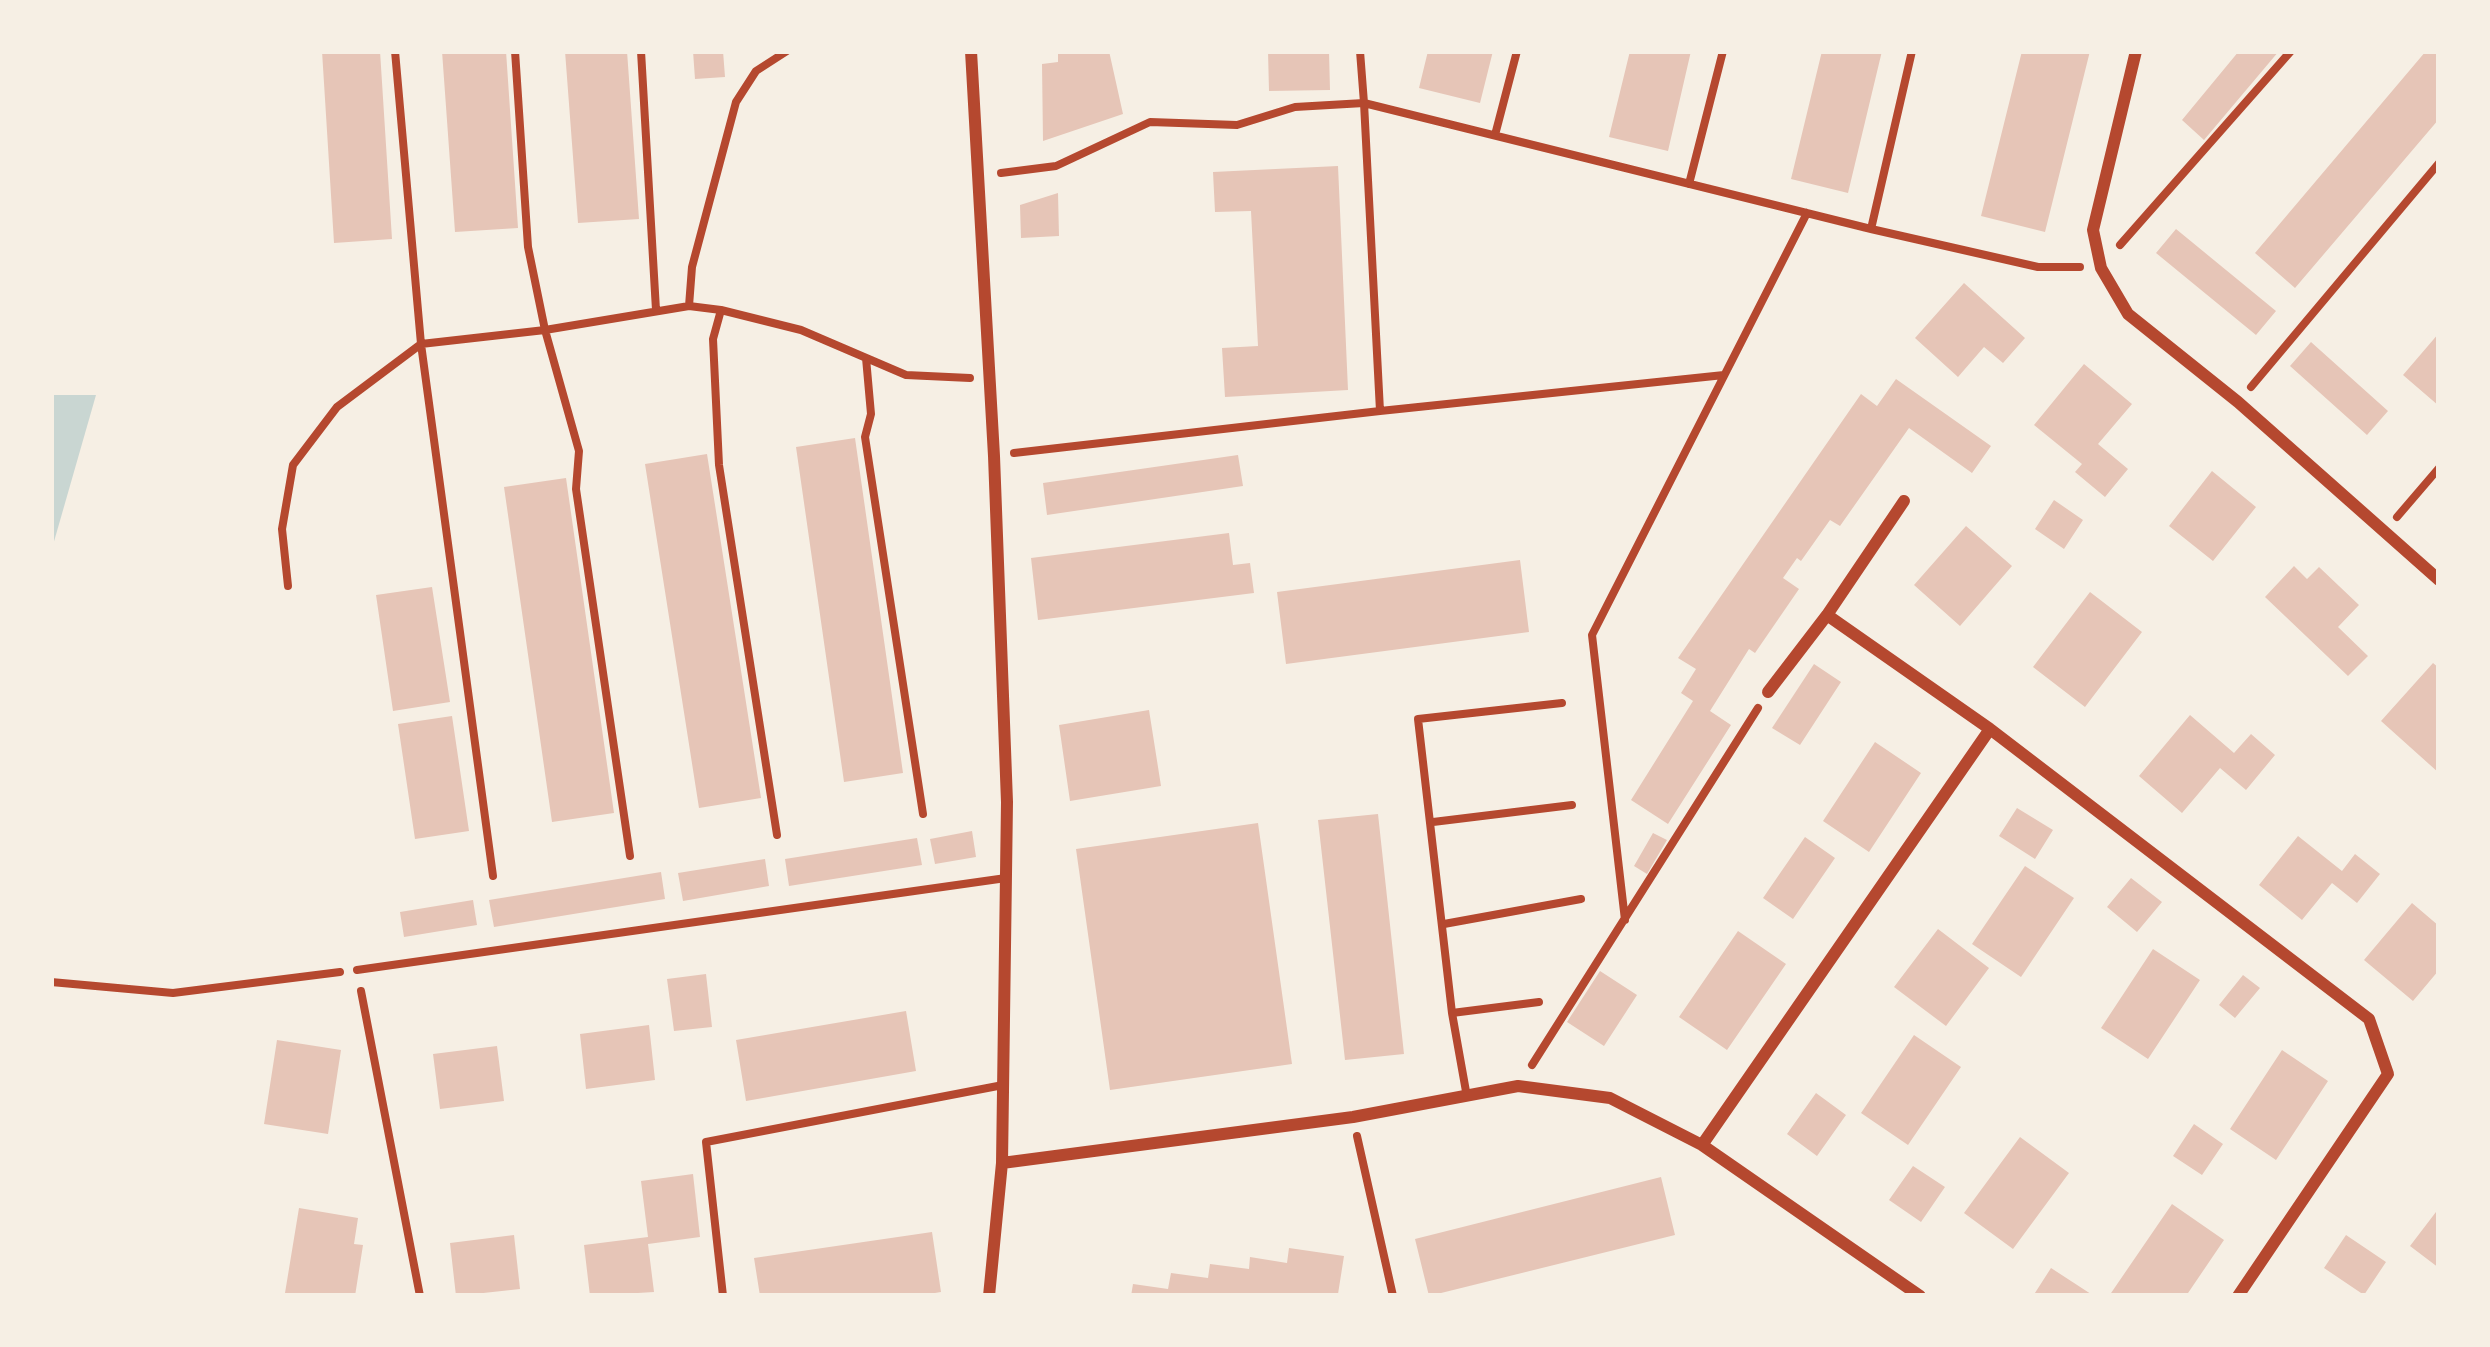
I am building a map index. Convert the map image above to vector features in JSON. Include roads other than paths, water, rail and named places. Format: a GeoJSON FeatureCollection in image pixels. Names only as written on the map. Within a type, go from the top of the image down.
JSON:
{"type":"FeatureCollection","features":[{"type":"Feature","properties":{"kind":"street"},"geometry":{"type":"LineString","coordinates":[[970,51],[994,456],[1007,878],[1002,1163],[989,1296]]}},
{"type":"Feature","properties":{"kind":"street"},"geometry":{"type":"LineString","coordinates":[[2136,51],[2093,230],[2101,268],[2128,314],[2238,403],[2439,580]]}},
{"type":"Feature","properties":{"kind":"street"},"geometry":{"type":"LineString","coordinates":[[1768,692],[1904,501]]}},
{"type":"Feature","properties":{"kind":"street"},"geometry":{"type":"LineString","coordinates":[[1827,615],[1990,729],[2369,1019],[2388,1074],[2238,1296]]}},
{"type":"Feature","properties":{"kind":"street"},"geometry":{"type":"LineString","coordinates":[[1702,1145],[1990,729]]}},
{"type":"Feature","properties":{"kind":"street"},"geometry":{"type":"LineString","coordinates":[[1002,1163],[1353,1117],[1518,1086],[1610,1098],[1702,1145],[1920,1296]]}},
{"type":"Feature","properties":{"kind":"lane"},"geometry":{"type":"LineString","coordinates":[[1468,1098],[1452,1013],[1418,719],[1562,704]]}},
{"type":"Feature","properties":{"kind":"lane"},"geometry":{"type":"LineString","coordinates":[[1433,821],[1572,805]]}},
{"type":"Feature","properties":{"kind":"lane"},"geometry":{"type":"LineString","coordinates":[[357,970],[1007,878]]}},
{"type":"Feature","properties":{"kind":"lane"},"geometry":{"type":"LineString","coordinates":[[1444,924],[1581,899]]}},
{"type":"Feature","properties":{"kind":"lane"},"geometry":{"type":"LineString","coordinates":[[1452,1013],[1539,1002]]}},
{"type":"Feature","properties":{"kind":"lane"},"geometry":{"type":"LineString","coordinates":[[723,1296],[706,1142],[1004,1085]]}}]}
